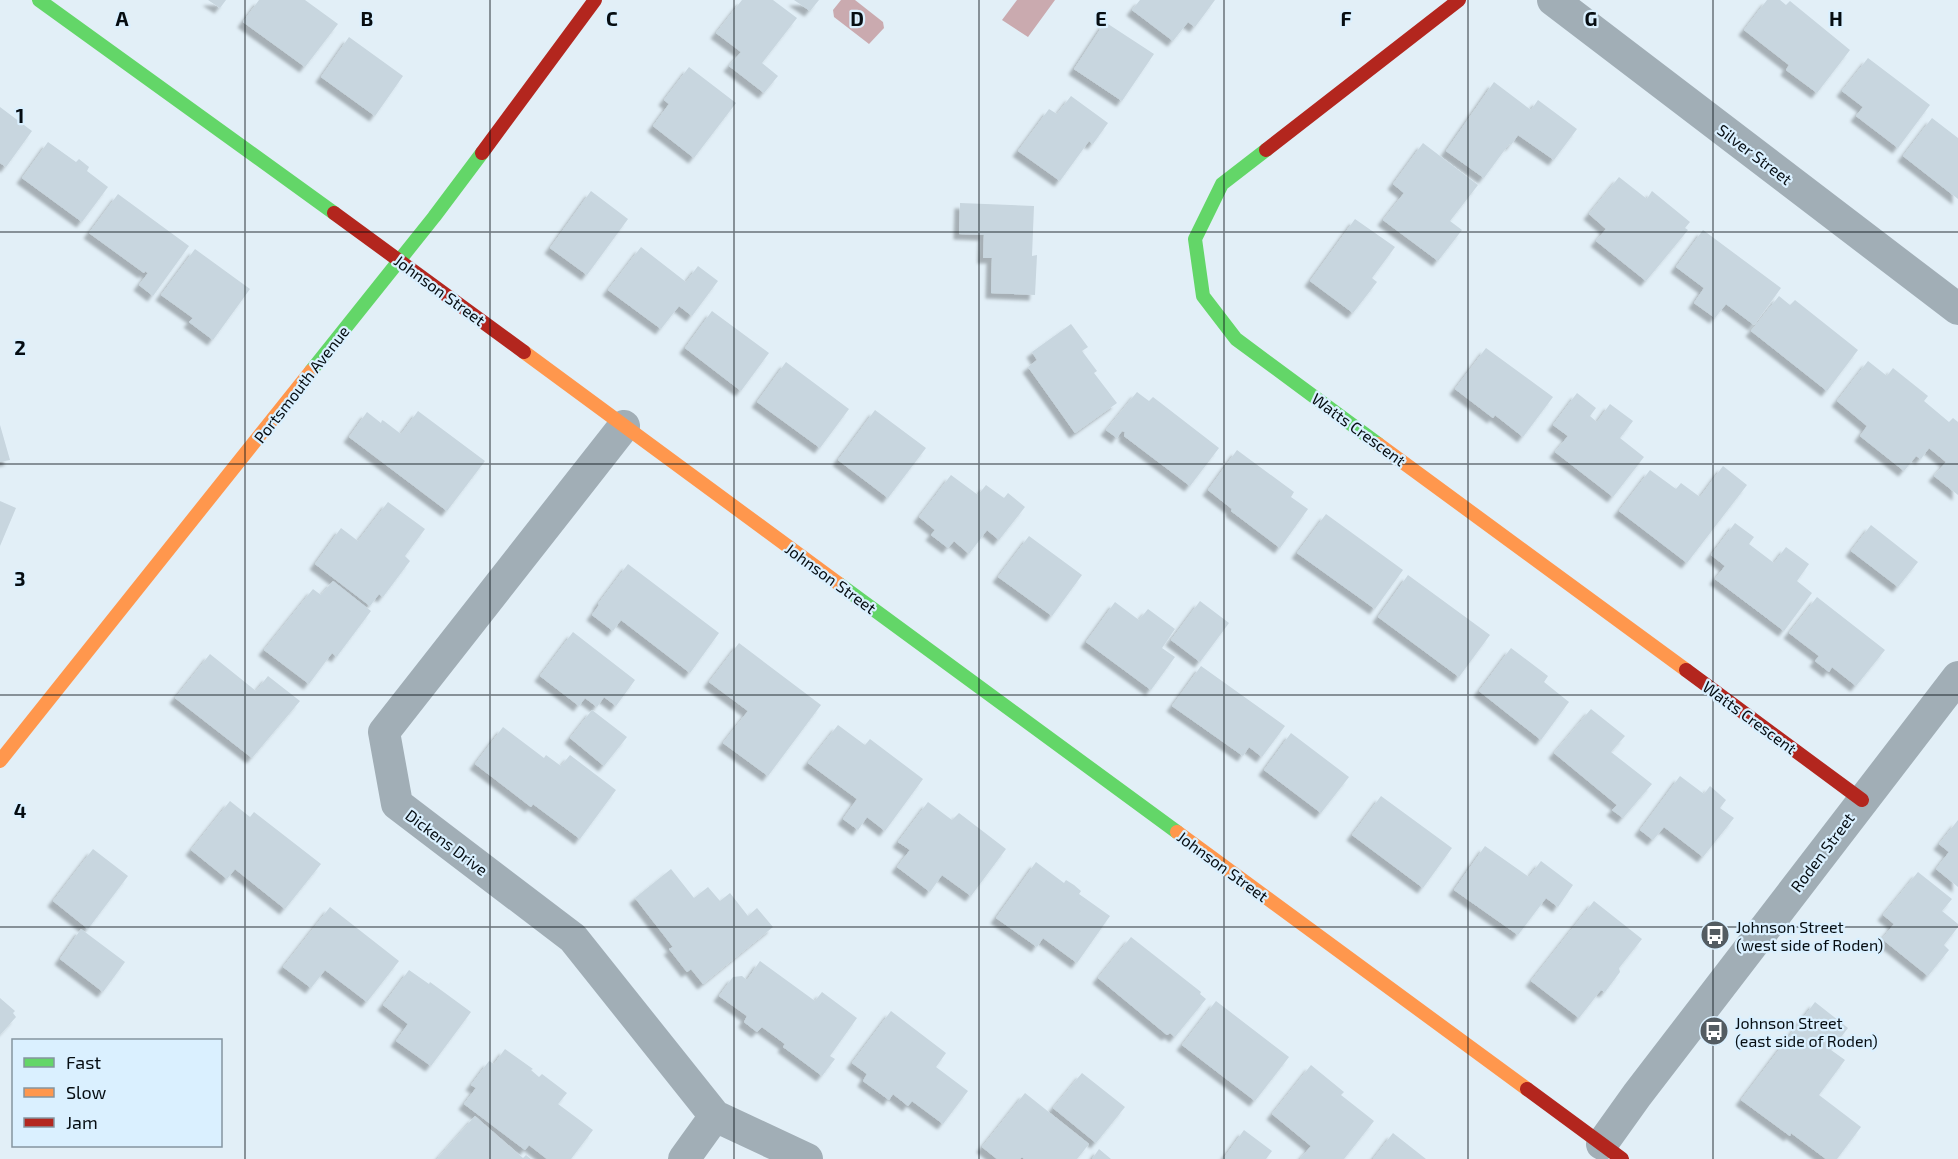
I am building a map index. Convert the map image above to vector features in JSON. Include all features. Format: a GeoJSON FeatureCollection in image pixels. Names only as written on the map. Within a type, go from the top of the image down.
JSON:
{"type":"FeatureCollection","features":[{"type":"Feature","properties":{"kind":"main road","name":"Johnson Street"},"geometry":{"type":"LineString","coordinates":[[39,0],[398,260],[1612,1151]]}},
{"type":"Feature","properties":{"kind":"main road","name":"Portsmouth Avenue"},"geometry":{"type":"LineString","coordinates":[[0,761],[434,216],[595,0]]}},
{"type":"Feature","properties":{"kind":"main road","name":"Watts Crescent"},"geometry":{"type":"LineString","coordinates":[[1459,0],[1222,184],[1196,239],[1203,296],[1236,339],[1862,800]]}},
{"type":"Feature","properties":{"kind":"street","name":"Silver Street"},"geometry":{"type":"LineString","coordinates":[[1553,0],[1958,309]]}},
{"type":"Feature","properties":{"kind":"street","name":"Dickens Drive"},"geometry":{"type":"LineString","coordinates":[[624,426],[384,732],[397,804],[573,938],[715,1116],[807,1159]]}},
{"type":"Feature","properties":{"kind":"street","name":"Roden Street"},"geometry":{"type":"LineString","coordinates":[[1612,1151],[1637,1095],[1958,677]]}},
{"type":"Feature","properties":{"kind":"street"},"geometry":{"type":"LineString","coordinates":[[684,1159],[715,1116]]}},
{"type":"Feature","properties":{"kind":"shaded area"},"geometry":{"type":"Polygon","coordinates":[[[841,0],[855,0],[883,22],[884,28],[869,44],[834,17],[833,10],[841,0]]]}},
{"type":"Feature","properties":{"kind":"shaded area"},"geometry":{"type":"Polygon","coordinates":[[[1017,0],[1055,0],[1028,37],[1002,20],[1017,0]]]}},
{"type":"Feature","properties":{"kind":"building"},"geometry":{"type":"Polygon","coordinates":[[[208,0],[226,0],[220,8],[208,0]]]}},
{"type":"Feature","properties":{"kind":"building"},"geometry":{"type":"Polygon","coordinates":[[[259,0],[305,0],[338,24],[305,67],[243,22],[259,0]]]}},
{"type":"Feature","properties":{"kind":"building"},"geometry":{"type":"Polygon","coordinates":[[[742,0],[773,0],[797,18],[762,63],[778,76],[764,93],[729,66],[741,52],[716,33],[742,0]]]}},
{"type":"Feature","properties":{"kind":"building"},"geometry":{"type":"Polygon","coordinates":[[[794,0],[819,0],[810,11],[794,0]]]}},
{"type":"Feature","properties":{"kind":"building"},"geometry":{"type":"Polygon","coordinates":[[[1140,0],[1215,0],[1195,27],[1188,22],[1173,41],[1132,10],[1140,0]]]}},
{"type":"Feature","properties":{"kind":"building"},"geometry":{"type":"Polygon","coordinates":[[[1767,0],[1780,0],[1786,5],[1790,1],[1850,50],[1817,93],[1786,70],[1789,65],[1744,30],[1767,0]]]}},
{"type":"Feature","properties":{"kind":"building"},"geometry":{"type":"Polygon","coordinates":[[[1105,22],[1154,54],[1122,101],[1074,69],[1105,22]]]}},
{"type":"Feature","properties":{"kind":"building"},"geometry":{"type":"Polygon","coordinates":[[[349,37],[403,76],[375,116],[321,77],[349,37]]]}},
{"type":"Feature","properties":{"kind":"building"},"geometry":{"type":"Polygon","coordinates":[[[1868,58],[1930,105],[1898,148],[1856,116],[1863,107],[1842,91],[1868,58]]]}},
{"type":"Feature","properties":{"kind":"building"},"geometry":{"type":"Polygon","coordinates":[[[689,67],[736,103],[694,158],[653,126],[669,104],[664,100],[689,67]]]}},
{"type":"Feature","properties":{"kind":"building"},"geometry":{"type":"Polygon","coordinates":[[[1494,82],[1531,110],[1538,100],[1577,129],[1554,160],[1518,135],[1484,178],[1446,151],[1494,82]]]}},
{"type":"Feature","properties":{"kind":"building"},"geometry":{"type":"Polygon","coordinates":[[[1071,96],[1108,123],[1093,144],[1089,141],[1060,181],[1018,151],[1049,109],[1057,114],[1071,96]]]}},
{"type":"Feature","properties":{"kind":"building"},"geometry":{"type":"Polygon","coordinates":[[[0,107],[32,131],[6,167],[0,163],[0,107]]]}},
{"type":"Feature","properties":{"kind":"building"},"geometry":{"type":"Polygon","coordinates":[[[1932,118],[1958,138],[1958,199],[1903,156],[1932,118]]]}},
{"type":"Feature","properties":{"kind":"building"},"geometry":{"type":"Polygon","coordinates":[[[48,142],[76,162],[79,159],[89,167],[87,171],[108,187],[82,222],[22,178],[48,142]]]}},
{"type":"Feature","properties":{"kind":"building"},"geometry":{"type":"Polygon","coordinates":[[[1423,143],[1478,185],[1450,221],[1462,230],[1438,261],[1383,220],[1404,193],[1393,184],[1423,143]]]}},
{"type":"Feature","properties":{"kind":"building"},"geometry":{"type":"Polygon","coordinates":[[[1619,177],[1647,199],[1652,191],[1690,222],[1685,228],[1688,230],[1646,281],[1596,241],[1606,229],[1589,214],[1619,177]]]}},
{"type":"Feature","properties":{"kind":"building"},"geometry":{"type":"Polygon","coordinates":[[[591,191],[628,219],[587,275],[550,248],[591,191]]]}},
{"type":"Feature","properties":{"kind":"building"},"geometry":{"type":"Polygon","coordinates":[[[118,194],[189,246],[153,296],[139,285],[148,273],[145,271],[144,273],[89,233],[118,194]]]}},
{"type":"Feature","properties":{"kind":"building"},"geometry":{"type":"Polygon","coordinates":[[[960,203],[1034,206],[1032,256],[1037,255],[1035,295],[991,293],[992,258],[983,258],[984,235],[959,234],[960,203]]]}},
{"type":"Feature","properties":{"kind":"building"},"geometry":{"type":"Polygon","coordinates":[[[1355,219],[1395,247],[1372,278],[1377,282],[1353,313],[1310,281],[1355,219]]]}},
{"type":"Feature","properties":{"kind":"building"},"geometry":{"type":"Polygon","coordinates":[[[1703,230],[1781,288],[1754,325],[1726,304],[1715,318],[1694,303],[1704,288],[1676,267],[1703,230]]]}},
{"type":"Feature","properties":{"kind":"building"},"geometry":{"type":"Polygon","coordinates":[[[641,247],[686,282],[698,266],[718,281],[692,316],[679,306],[661,329],[608,290],[641,247]]]}},
{"type":"Feature","properties":{"kind":"building"},"geometry":{"type":"Polygon","coordinates":[[[195,249],[250,289],[213,340],[189,322],[193,318],[161,295],[195,249]]]}},
{"type":"Feature","properties":{"kind":"building"},"geometry":{"type":"Polygon","coordinates":[[[1779,296],[1790,305],[1795,300],[1858,350],[1827,391],[1751,331],[1779,296]]]}},
{"type":"Feature","properties":{"kind":"building"},"geometry":{"type":"Polygon","coordinates":[[[712,311],[769,353],[741,391],[685,348],[712,311]]]}},
{"type":"Feature","properties":{"kind":"building"},"geometry":{"type":"Polygon","coordinates":[[[1071,324],[1088,347],[1082,351],[1097,371],[1094,373],[1117,403],[1075,433],[1028,367],[1037,360],[1032,352],[1071,324]]]}},
{"type":"Feature","properties":{"kind":"building"},"geometry":{"type":"Polygon","coordinates":[[[1486,348],[1553,397],[1523,437],[1495,415],[1493,418],[1455,389],[1486,348]]]}},
{"type":"Feature","properties":{"kind":"building"},"geometry":{"type":"Polygon","coordinates":[[[1868,361],[1887,376],[1893,368],[1928,396],[1924,401],[1949,422],[1953,418],[1958,422],[1958,495],[1934,476],[1946,462],[1929,448],[1921,459],[1916,456],[1904,471],[1860,436],[1867,426],[1837,401],[1868,361]]]}},
{"type":"Feature","properties":{"kind":"building"},"geometry":{"type":"Polygon","coordinates":[[[786,362],[849,409],[820,448],[757,402],[786,362]]]}},
{"type":"Feature","properties":{"kind":"building"},"geometry":{"type":"Polygon","coordinates":[[[1137,392],[1149,401],[1153,397],[1219,448],[1190,486],[1124,436],[1125,432],[1122,431],[1117,438],[1106,430],[1137,392]]]}},
{"type":"Feature","properties":{"kind":"building"},"geometry":{"type":"Polygon","coordinates":[[[1577,393],[1596,408],[1590,416],[1597,422],[1610,404],[1633,421],[1620,438],[1644,457],[1613,497],[1555,452],[1568,436],[1553,425],[1577,393]]]}},
{"type":"Feature","properties":{"kind":"building"},"geometry":{"type":"Polygon","coordinates":[[[875,410],[926,448],[888,498],[838,460],[875,410]]]}},
{"type":"Feature","properties":{"kind":"building"},"geometry":{"type":"Polygon","coordinates":[[[418,411],[485,461],[447,511],[349,437],[367,412],[401,434],[418,411]]]}},
{"type":"Feature","properties":{"kind":"building"},"geometry":{"type":"Polygon","coordinates":[[[0,425],[10,460],[0,462],[0,425]]]}},
{"type":"Feature","properties":{"kind":"building"},"geometry":{"type":"Polygon","coordinates":[[[1237,450],[1294,492],[1291,497],[1308,509],[1280,548],[1231,511],[1232,509],[1208,490],[1237,450]]]}},
{"type":"Feature","properties":{"kind":"building"},"geometry":{"type":"Polygon","coordinates":[[[1723,466],[1747,485],[1687,563],[1619,511],[1650,470],[1676,489],[1681,483],[1700,497],[1723,466]]]}},
{"type":"Feature","properties":{"kind":"building"},"geometry":{"type":"Polygon","coordinates":[[[951,475],[978,495],[986,485],[1004,498],[1008,493],[1025,507],[999,540],[987,530],[969,554],[954,541],[948,548],[931,535],[935,530],[919,517],[951,475]]]}},
{"type":"Feature","properties":{"kind":"building"},"geometry":{"type":"Polygon","coordinates":[[[0,501],[16,508],[0,546],[0,501]]]}},
{"type":"Feature","properties":{"kind":"building"},"geometry":{"type":"Polygon","coordinates":[[[388,502],[425,529],[405,556],[410,561],[383,597],[379,594],[370,606],[315,564],[341,528],[358,541],[388,502]]]}},
{"type":"Feature","properties":{"kind":"building"},"geometry":{"type":"Polygon","coordinates":[[[1326,514],[1403,570],[1375,609],[1297,553],[1326,514]]]}},
{"type":"Feature","properties":{"kind":"building"},"geometry":{"type":"Polygon","coordinates":[[[1735,523],[1754,537],[1749,544],[1774,563],[1786,547],[1809,564],[1797,581],[1812,593],[1784,631],[1715,579],[1725,566],[1711,555],[1735,523]]]}},
{"type":"Feature","properties":{"kind":"building"},"geometry":{"type":"Polygon","coordinates":[[[1871,525],[1918,562],[1898,587],[1851,551],[1871,525]]]}},
{"type":"Feature","properties":{"kind":"building"},"geometry":{"type":"Polygon","coordinates":[[[1029,536],[1082,575],[1052,616],[998,577],[1029,536]]]}},
{"type":"Feature","properties":{"kind":"building"},"geometry":{"type":"Polygon","coordinates":[[[628,564],[719,633],[690,673],[621,620],[613,631],[592,615],[628,564]]]}},
{"type":"Feature","properties":{"kind":"building"},"geometry":{"type":"Polygon","coordinates":[[[1408,575],[1490,635],[1459,677],[1378,617],[1408,575]]]}},
{"type":"Feature","properties":{"kind":"building"},"geometry":{"type":"Polygon","coordinates":[[[333,581],[371,611],[337,657],[332,653],[309,684],[264,650],[313,589],[321,595],[333,581]]]}},
{"type":"Feature","properties":{"kind":"building"},"geometry":{"type":"Polygon","coordinates":[[[1817,597],[1885,650],[1856,686],[1832,667],[1829,672],[1815,661],[1819,656],[1789,633],[1817,597]]]}},
{"type":"Feature","properties":{"kind":"building"},"geometry":{"type":"Polygon","coordinates":[[[1200,601],[1229,623],[1200,662],[1171,640],[1200,601]]]}},
{"type":"Feature","properties":{"kind":"building"},"geometry":{"type":"Polygon","coordinates":[[[1115,602],[1139,620],[1148,609],[1175,629],[1162,648],[1175,657],[1151,690],[1086,642],[1115,602]]]}},
{"type":"Feature","properties":{"kind":"building"},"geometry":{"type":"Polygon","coordinates":[[[573,632],[635,680],[616,706],[604,697],[597,707],[585,698],[579,706],[540,676],[573,632]]]}},
{"type":"Feature","properties":{"kind":"building"},"geometry":{"type":"Polygon","coordinates":[[[739,643],[821,705],[768,776],[723,743],[748,711],[709,682],[739,643]]]}},
{"type":"Feature","properties":{"kind":"building"},"geometry":{"type":"Polygon","coordinates":[[[1511,648],[1548,676],[1544,682],[1569,702],[1541,740],[1479,691],[1511,648]]]}},
{"type":"Feature","properties":{"kind":"building"},"geometry":{"type":"Polygon","coordinates":[[[210,654],[256,691],[268,676],[300,701],[252,758],[175,698],[210,654]]]}},
{"type":"Feature","properties":{"kind":"building"},"geometry":{"type":"Polygon","coordinates":[[[1201,666],[1285,726],[1262,757],[1249,747],[1243,756],[1172,706],[1201,666]]]}},
{"type":"Feature","properties":{"kind":"building"},"geometry":{"type":"Polygon","coordinates":[[[1591,709],[1625,736],[1611,752],[1652,784],[1623,818],[1612,810],[1617,805],[1554,753],[1591,709]]]}},
{"type":"Feature","properties":{"kind":"building"},"geometry":{"type":"Polygon","coordinates":[[[592,710],[627,737],[604,766],[570,738],[592,710]]]}},
{"type":"Feature","properties":{"kind":"building"},"geometry":{"type":"Polygon","coordinates":[[[838,725],[865,745],[870,739],[923,779],[885,831],[867,817],[858,830],[843,819],[857,799],[808,763],[838,725]]]}},
{"type":"Feature","properties":{"kind":"building"},"geometry":{"type":"Polygon","coordinates":[[[503,727],[544,758],[546,755],[561,766],[570,755],[616,790],[580,839],[533,804],[531,807],[475,764],[503,727]]]}},
{"type":"Feature","properties":{"kind":"building"},"geometry":{"type":"Polygon","coordinates":[[[1291,733],[1349,777],[1321,813],[1264,770],[1291,733]]]}},
{"type":"Feature","properties":{"kind":"building"},"geometry":{"type":"Polygon","coordinates":[[[1680,776],[1704,794],[1710,786],[1726,800],[1720,808],[1734,818],[1703,857],[1664,827],[1653,840],[1640,830],[1680,776]]]}},
{"type":"Feature","properties":{"kind":"building"},"geometry":{"type":"Polygon","coordinates":[[[1381,796],[1452,848],[1423,888],[1352,835],[1381,796]]]}},
{"type":"Feature","properties":{"kind":"building"},"geometry":{"type":"Polygon","coordinates":[[[230,801],[250,817],[254,812],[321,864],[285,909],[235,869],[227,879],[191,850],[230,801]]]}},
{"type":"Feature","properties":{"kind":"building"},"geometry":{"type":"Polygon","coordinates":[[[928,802],[952,820],[959,813],[1006,849],[971,896],[942,875],[930,892],[897,867],[910,850],[898,842],[928,802]]]}},
{"type":"Feature","properties":{"kind":"building"},"geometry":{"type":"Polygon","coordinates":[[[1958,820],[1958,887],[1936,869],[1949,852],[1939,844],[1958,820]]]}},
{"type":"Feature","properties":{"kind":"building"},"geometry":{"type":"Polygon","coordinates":[[[1485,846],[1529,877],[1541,861],[1573,885],[1558,907],[1546,898],[1518,935],[1454,890],[1485,846]]]}},
{"type":"Feature","properties":{"kind":"building"},"geometry":{"type":"Polygon","coordinates":[[[93,849],[128,876],[88,929],[53,901],[93,849]]]}},
{"type":"Feature","properties":{"kind":"building"},"geometry":{"type":"Polygon","coordinates":[[[1036,862],[1064,883],[1066,880],[1074,885],[1081,891],[1079,894],[1110,916],[1077,963],[1043,938],[1037,947],[996,918],[1036,862]]]}},
{"type":"Feature","properties":{"kind":"building"},"geometry":{"type":"Polygon","coordinates":[[[671,869],[694,898],[708,887],[720,901],[730,893],[748,916],[757,908],[773,927],[703,984],[691,969],[687,972],[669,949],[673,947],[635,898],[671,869]]]}},
{"type":"Feature","properties":{"kind":"building"},"geometry":{"type":"Polygon","coordinates":[[[1918,872],[1952,899],[1942,911],[1958,924],[1944,945],[1949,950],[1928,976],[1882,939],[1894,924],[1883,915],[1918,872]]]}},
{"type":"Feature","properties":{"kind":"building"},"geometry":{"type":"Polygon","coordinates":[[[1594,901],[1642,939],[1619,968],[1620,972],[1605,992],[1601,990],[1579,1018],[1531,981],[1594,901]]]}},
{"type":"Feature","properties":{"kind":"building"},"geometry":{"type":"Polygon","coordinates":[[[330,907],[399,961],[367,1002],[325,970],[311,988],[283,967],[330,907]]]}},
{"type":"Feature","properties":{"kind":"building"},"geometry":{"type":"Polygon","coordinates":[[[81,929],[125,962],[103,992],[60,959],[81,929]]]}},
{"type":"Feature","properties":{"kind":"building"},"geometry":{"type":"Polygon","coordinates":[[[1131,937],[1201,992],[1200,994],[1206,999],[1175,1037],[1170,1033],[1167,1035],[1098,978],[1131,937]]]}},
{"type":"Feature","properties":{"kind":"building"},"geometry":{"type":"Polygon","coordinates":[[[760,961],[815,1001],[822,992],[857,1018],[830,1056],[835,1059],[822,1076],[783,1047],[785,1044],[762,1027],[757,1032],[744,1022],[747,1016],[719,996],[733,977],[742,976],[747,980],[760,961]]]}},
{"type":"Feature","properties":{"kind":"building"},"geometry":{"type":"Polygon","coordinates":[[[409,970],[429,984],[430,982],[471,1012],[431,1066],[396,1041],[408,1024],[383,1005],[409,970]]]}},
{"type":"Feature","properties":{"kind":"building"},"geometry":{"type":"Polygon","coordinates":[[[0,998],[15,1011],[13,1013],[16,1017],[0,1035],[0,998]]]}},
{"type":"Feature","properties":{"kind":"building"},"geometry":{"type":"Polygon","coordinates":[[[1216,1001],[1289,1057],[1255,1101],[1182,1045],[1216,1001]]]}},
{"type":"Feature","properties":{"kind":"building"},"geometry":{"type":"Polygon","coordinates":[[[1815,1002],[1848,1028],[1831,1050],[1845,1060],[1819,1095],[1861,1127],[1837,1159],[1826,1159],[1741,1100],[1815,1002]]]}},
{"type":"Feature","properties":{"kind":"building"},"geometry":{"type":"Polygon","coordinates":[[[891,1011],[946,1053],[936,1067],[968,1091],[943,1124],[912,1101],[908,1106],[893,1094],[889,1100],[863,1081],[867,1074],[852,1063],[891,1011]]]}},
{"type":"Feature","properties":{"kind":"building"},"geometry":{"type":"Polygon","coordinates":[[[505,1049],[533,1069],[531,1070],[539,1077],[542,1074],[567,1093],[558,1104],[593,1130],[571,1159],[547,1159],[529,1145],[525,1150],[464,1104],[476,1088],[471,1085],[489,1061],[494,1064],[505,1049]]]}},
{"type":"Feature","properties":{"kind":"building"},"geometry":{"type":"Polygon","coordinates":[[[1311,1065],[1344,1092],[1341,1095],[1374,1121],[1344,1159],[1300,1159],[1311,1146],[1272,1114],[1311,1065]]]}},
{"type":"Feature","properties":{"kind":"building"},"geometry":{"type":"Polygon","coordinates":[[[1082,1073],[1125,1107],[1096,1143],[1053,1108],[1082,1073]]]}},
{"type":"Feature","properties":{"kind":"building"},"geometry":{"type":"Polygon","coordinates":[[[1025,1093],[1089,1144],[1077,1159],[1024,1159],[1022,1157],[1020,1159],[997,1159],[982,1147],[1025,1093]]]}},
{"type":"Feature","properties":{"kind":"building"},"geometry":{"type":"Polygon","coordinates":[[[475,1116],[523,1158],[526,1155],[531,1159],[437,1159],[475,1116]]]}},
{"type":"Feature","properties":{"kind":"building"},"geometry":{"type":"Polygon","coordinates":[[[1244,1130],[1272,1151],[1266,1159],[1223,1159],[1244,1130]]]}},
{"type":"Feature","properties":{"kind":"building"},"geometry":{"type":"Polygon","coordinates":[[[1393,1133],[1426,1159],[1373,1159],[1393,1133]]]}},
{"type":"Feature","properties":{"kind":"building"},"geometry":{"type":"Polygon","coordinates":[[[1099,1149],[1111,1159],[1092,1159],[1099,1149]]]}},
{"type":"Feature","properties":{"kind":"traffic: fast"},"geometry":{"type":"LineString","coordinates":[[39,0],[334,213]]}},
{"type":"Feature","properties":{"kind":"traffic: fast"},"geometry":{"type":"LineString","coordinates":[[1266,150],[1222,184],[1195,239],[1203,296],[1236,339],[1378,444]]}},
{"type":"Feature","properties":{"kind":"traffic: fast"},"geometry":{"type":"LineString","coordinates":[[311,371],[482,153]]}},
{"type":"Feature","properties":{"kind":"traffic: fast"},"geometry":{"type":"LineString","coordinates":[[839,584],[1177,832]]}},
{"type":"Feature","properties":{"kind":"traffic: slow"},"geometry":{"type":"LineString","coordinates":[[524,352],[839,584]]}},
{"type":"Feature","properties":{"kind":"traffic: slow"},"geometry":{"type":"LineString","coordinates":[[0,761],[311,371]]}},
{"type":"Feature","properties":{"kind":"traffic: slow"},"geometry":{"type":"LineString","coordinates":[[1378,444],[1686,670]]}},
{"type":"Feature","properties":{"kind":"traffic: slow"},"geometry":{"type":"LineString","coordinates":[[1177,832],[1527,1089]]}},
{"type":"Feature","properties":{"kind":"traffic: jam"},"geometry":{"type":"LineString","coordinates":[[482,153],[595,0]]}},
{"type":"Feature","properties":{"kind":"traffic: jam"},"geometry":{"type":"LineString","coordinates":[[1266,150],[1459,0]]}},
{"type":"Feature","properties":{"kind":"traffic: jam"},"geometry":{"type":"LineString","coordinates":[[334,213],[524,352]]}},
{"type":"Feature","properties":{"kind":"traffic: jam"},"geometry":{"type":"LineString","coordinates":[[1686,670],[1862,800]]}},
{"type":"Feature","properties":{"kind":"traffic: jam"},"geometry":{"type":"LineString","coordinates":[[1527,1089],[1622,1159]]}},
{"type":"Feature","properties":{"kind":"place","name":"Johnson Street (west side of Roden)"},"geometry":{"type":"Point","coordinates":[1715,935]}},
{"type":"Feature","properties":{"kind":"place","name":"Johnson Street (east side of Roden)"},"geometry":{"type":"Point","coordinates":[1714,1031]}}]}
